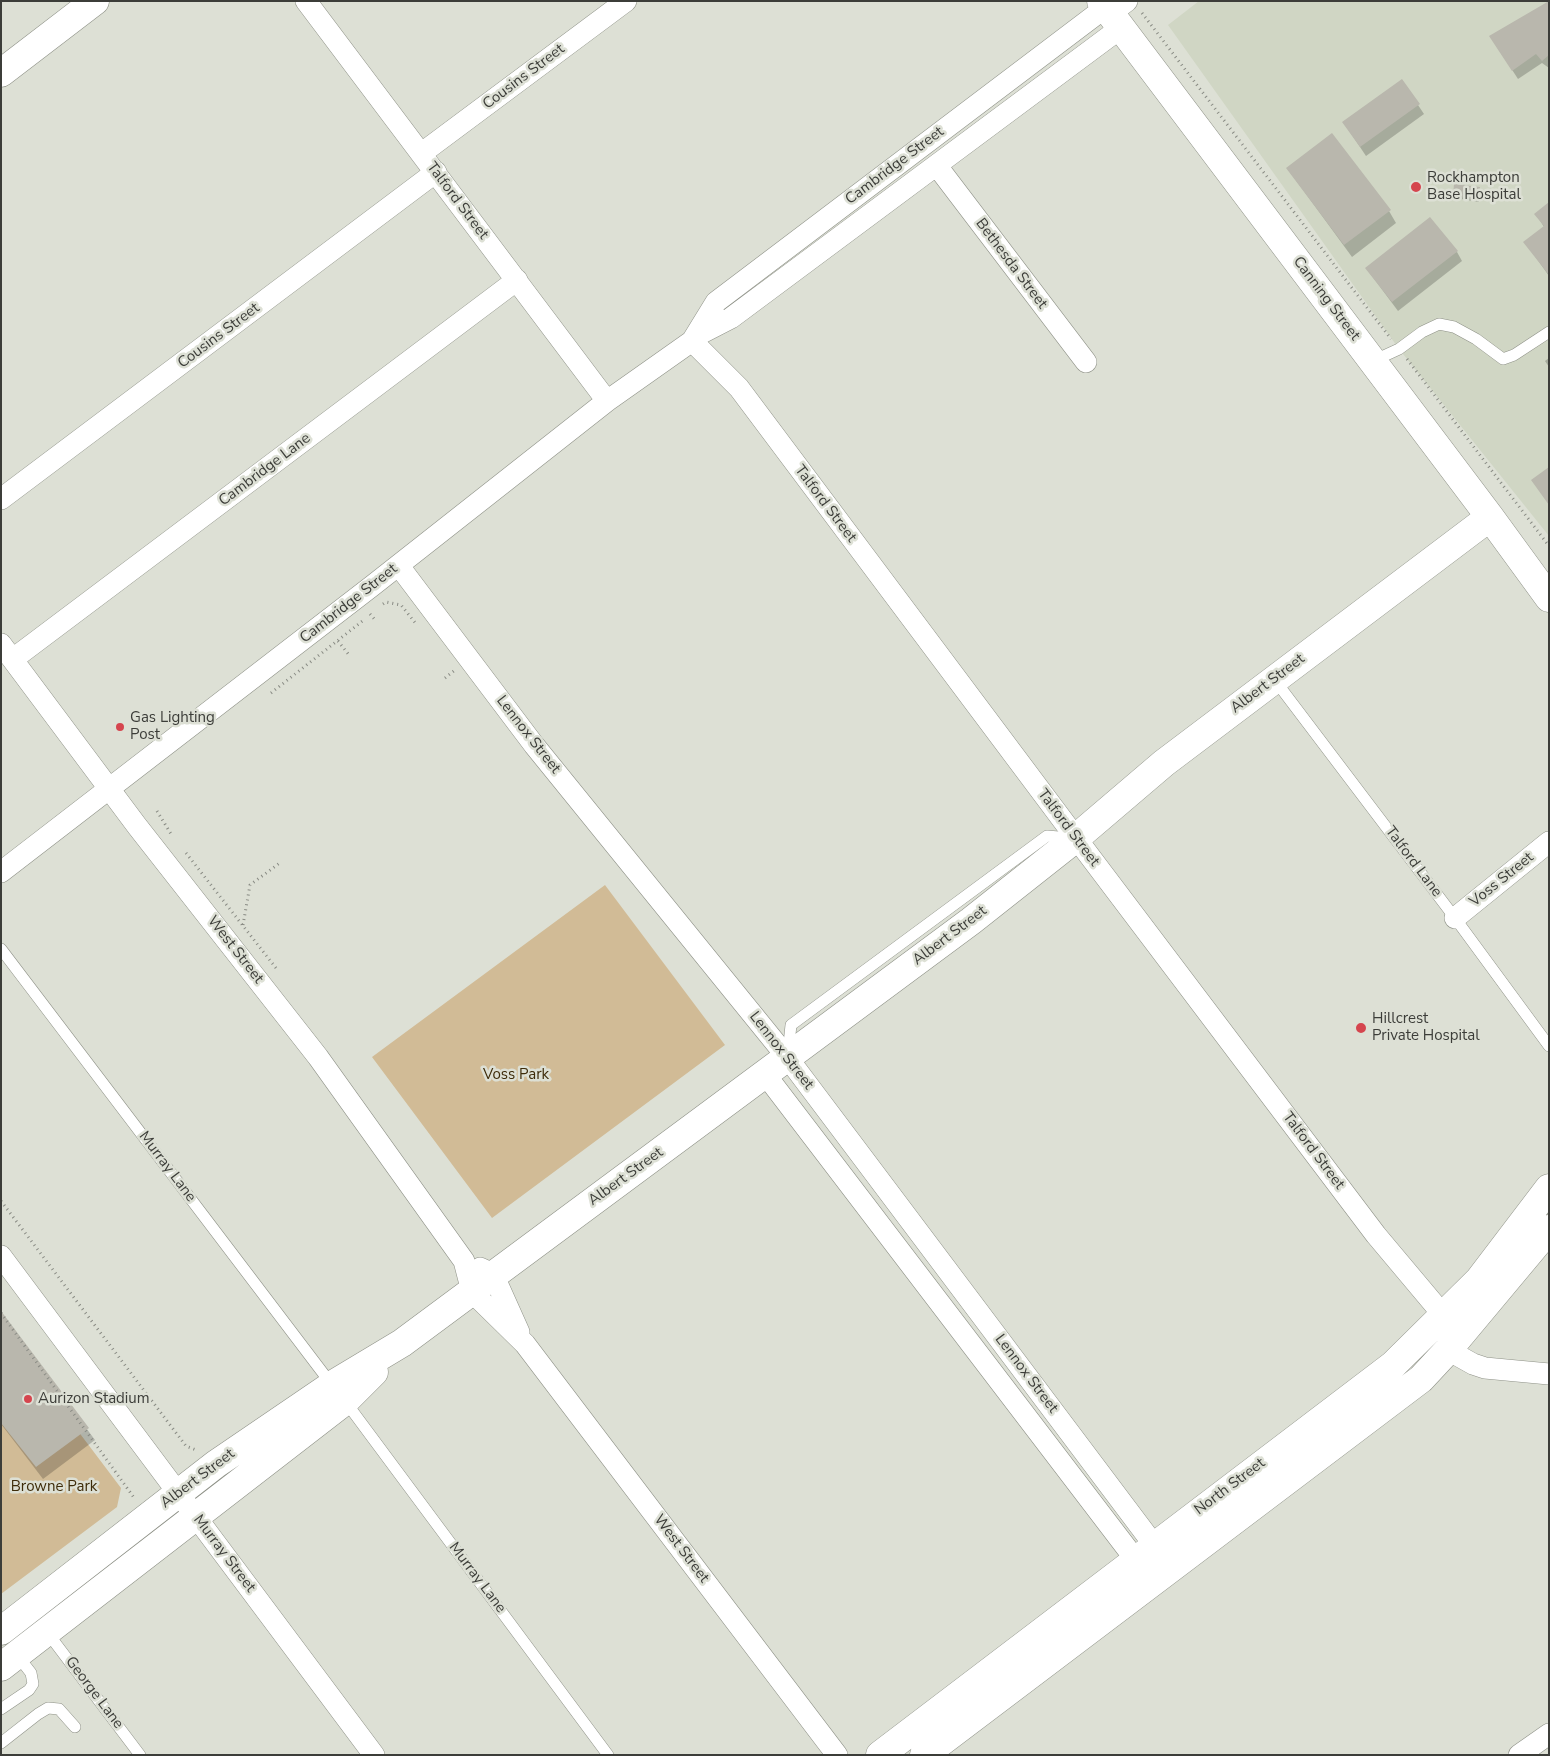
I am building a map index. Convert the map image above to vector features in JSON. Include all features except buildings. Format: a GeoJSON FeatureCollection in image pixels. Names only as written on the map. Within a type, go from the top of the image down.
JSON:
{"type":"FeatureCollection","features":[{"type":"Feature","properties":{"kind":"street"},"geometry":{"type":"LineString","coordinates":[[1,73],[95,1]]}},
{"type":"Feature","properties":{"kind":"street","name":"Talford Street"},"geometry":{"type":"LineString","coordinates":[[306,1],[607,401]]}},
{"type":"Feature","properties":{"kind":"street","name":"Cousins Street"},"geometry":{"type":"LineString","coordinates":[[422,153],[626,1]]}},
{"type":"Feature","properties":{"kind":"street","name":"Cambridge Street"},"geometry":{"type":"LineString","coordinates":[[1,872],[399,566],[607,401],[694,338],[730,318],[937,166],[1118,10]]}},
{"type":"Feature","properties":{"kind":"street","name":"Cambridge Street"},"geometry":{"type":"LineString","coordinates":[[694,338],[716,302],[1118,10]]}},
{"type":"Feature","properties":{"kind":"street","name":"Canning Street"},"geometry":{"type":"LineString","coordinates":[[1118,10],[1373,361],[1549,598]]}},
{"type":"Feature","properties":{"kind":"street","name":"Bethesda Street"},"geometry":{"type":"LineString","coordinates":[[937,166],[1086,362]]}},
{"type":"Feature","properties":{"kind":"street","name":"Cousins Street"},"geometry":{"type":"LineString","coordinates":[[1,499],[436,172]]}},
{"type":"Feature","properties":{"kind":"street","name":"Cambridge Lane"},"geometry":{"type":"LineString","coordinates":[[7,651],[517,280]]}},
{"type":"Feature","properties":{"kind":"street","name":"Talford Street"},"geometry":{"type":"LineString","coordinates":[[694,338],[739,388],[1376,1235],[1444,1316]]}},
{"type":"Feature","properties":{"kind":"street","name":"Albert Street"},"geometry":{"type":"LineString","coordinates":[[9,1661],[195,1516],[338,1393],[402,1343],[971,921],[1076,838],[1164,764],[1490,517]]}},
{"type":"Feature","properties":{"kind":"street","name":"Lennox Street"},"geometry":{"type":"LineString","coordinates":[[399,566],[534,746],[787,1057],[1144,1552]]}},
{"type":"Feature","properties":{"kind":"street","name":"West Street"},"geometry":{"type":"LineString","coordinates":[[7,651],[109,788],[318,1057],[464,1261],[472,1292],[525,1344],[837,1755]]}},
{"type":"Feature","properties":{"kind":"street","name":"Voss Street"},"geometry":{"type":"LineString","coordinates":[[1455,918],[1549,842]]}},
{"type":"Feature","properties":{"kind":"street","name":"Lennox Street"},"geometry":{"type":"LineString","coordinates":[[765,1074],[1144,1552]]}},
{"type":"Feature","properties":{"kind":"street","name":"North Street"},"geometry":{"type":"LineString","coordinates":[[880,1755],[1409,1351],[1479,1280],[1549,1188]]}},
{"type":"Feature","properties":{"kind":"street","name":"North Street"},"geometry":{"type":"LineString","coordinates":[[924,1755],[1420,1379],[1448,1350],[1549,1229]]}},
{"type":"Feature","properties":{"kind":"street","name":"Murray Street"},"geometry":{"type":"LineString","coordinates":[[1,1256],[374,1755]]}},
{"type":"Feature","properties":{"kind":"street"},"geometry":{"type":"LineString","coordinates":[[464,1261],[493,1274]]}},
{"type":"Feature","properties":{"kind":"street","name":"West Street"},"geometry":{"type":"LineString","coordinates":[[493,1274],[525,1344]]}},
{"type":"Feature","properties":{"kind":"street"},"geometry":{"type":"LineString","coordinates":[[1409,1351],[1432,1347],[1448,1350],[1473,1364],[1486,1368],[1549,1374]]}},
{"type":"Feature","properties":{"kind":"street","name":"Albert Street"},"geometry":{"type":"LineString","coordinates":[[2,1630],[146,1520],[178,1493],[338,1393]]}},
{"type":"Feature","properties":{"kind":"street","name":"Albert Street"},"geometry":{"type":"LineString","coordinates":[[2,1630],[35,1623],[47,1632]]}},
{"type":"Feature","properties":{"kind":"street"},"geometry":{"type":"LineString","coordinates":[[1519,1755],[1549,1734]]}},
{"type":"Feature","properties":{"kind":"lane"},"geometry":{"type":"LineString","coordinates":[[1373,361],[1399,349],[1422,332],[1439,324],[1454,327],[1476,339],[1503,359],[1514,355],[1549,332]]}},
{"type":"Feature","properties":{"kind":"lane","name":"Talford Lane"},"geometry":{"type":"LineString","coordinates":[[1274,680],[1455,918],[1549,1046]]}},
{"type":"Feature","properties":{"kind":"lane","name":"Murray Lane"},"geometry":{"type":"LineString","coordinates":[[1,948],[338,1393],[608,1755]]}},
{"type":"Feature","properties":{"kind":"lane","name":"George Lane"},"geometry":{"type":"LineString","coordinates":[[47,1632],[140,1755]]}},
{"type":"Feature","properties":{"kind":"lane"},"geometry":{"type":"LineString","coordinates":[[1,1708],[30,1690],[33,1684],[31,1673],[9,1661]]}},
{"type":"Feature","properties":{"kind":"lane"},"geometry":{"type":"LineString","coordinates":[[1,1743],[48,1708],[59,1709],[75,1727]]}},
{"type":"Feature","properties":{"kind":"path"},"geometry":{"type":"LineString","coordinates":[[1118,10],[1399,349],[1549,546]]}},
{"type":"Feature","properties":{"kind":"path"},"geometry":{"type":"LineString","coordinates":[[271,693],[386,602],[401,605],[418,627]]}},
{"type":"Feature","properties":{"kind":"path"},"geometry":{"type":"LineString","coordinates":[[370,614],[376,621]]}},
{"type":"Feature","properties":{"kind":"path"},"geometry":{"type":"LineString","coordinates":[[338,641],[349,655]]}},
{"type":"Feature","properties":{"kind":"path"},"geometry":{"type":"LineString","coordinates":[[448,664],[460,679]]}},
{"type":"Feature","properties":{"kind":"path"},"geometry":{"type":"LineString","coordinates":[[243,926],[250,885],[281,862]]}},
{"type":"Feature","properties":{"kind":"path"},"geometry":{"type":"LineString","coordinates":[[1,1201],[186,1446],[194,1451],[203,1446]]}},
{"type":"Feature","properties":{"kind":"path"},"geometry":{"type":"LineString","coordinates":[[1,1314],[135,1500]]}},
{"type":"Feature","properties":{"kind":"shaded area","name":"Rockhampton Base Hospital"},"geometry":{"type":"Polygon","coordinates":[[[1199,1],[1549,1],[1549,536],[1399,349],[1168,25],[1199,1]]]}},
{"type":"Feature","properties":{"kind":"green space","name":"Voss Park"},"geometry":{"type":"Polygon","coordinates":[[[605,885],[725,1045],[492,1218],[372,1057],[605,885]]]}},
{"type":"Feature","properties":{"kind":"green space","name":"Browne Park"},"geometry":{"type":"Polygon","coordinates":[[[1,1329],[121,1488],[117,1507],[1,1594],[1,1329]]]}},
{"type":"Feature","properties":{"kind":"place","name":"Rockhampton Base Hospital"},"geometry":{"type":"Point","coordinates":[1416,187]}},
{"type":"Feature","properties":{"kind":"place","name":"Gas Lighting Post"},"geometry":{"type":"Point","coordinates":[120,727]}},
{"type":"Feature","properties":{"kind":"place","name":"Hillcrest Private Hospital"},"geometry":{"type":"Point","coordinates":[1361,1028]}},
{"type":"Feature","properties":{"kind":"place","name":"Aurizon Stadium"},"geometry":{"type":"Point","coordinates":[28,1399]}}]}
